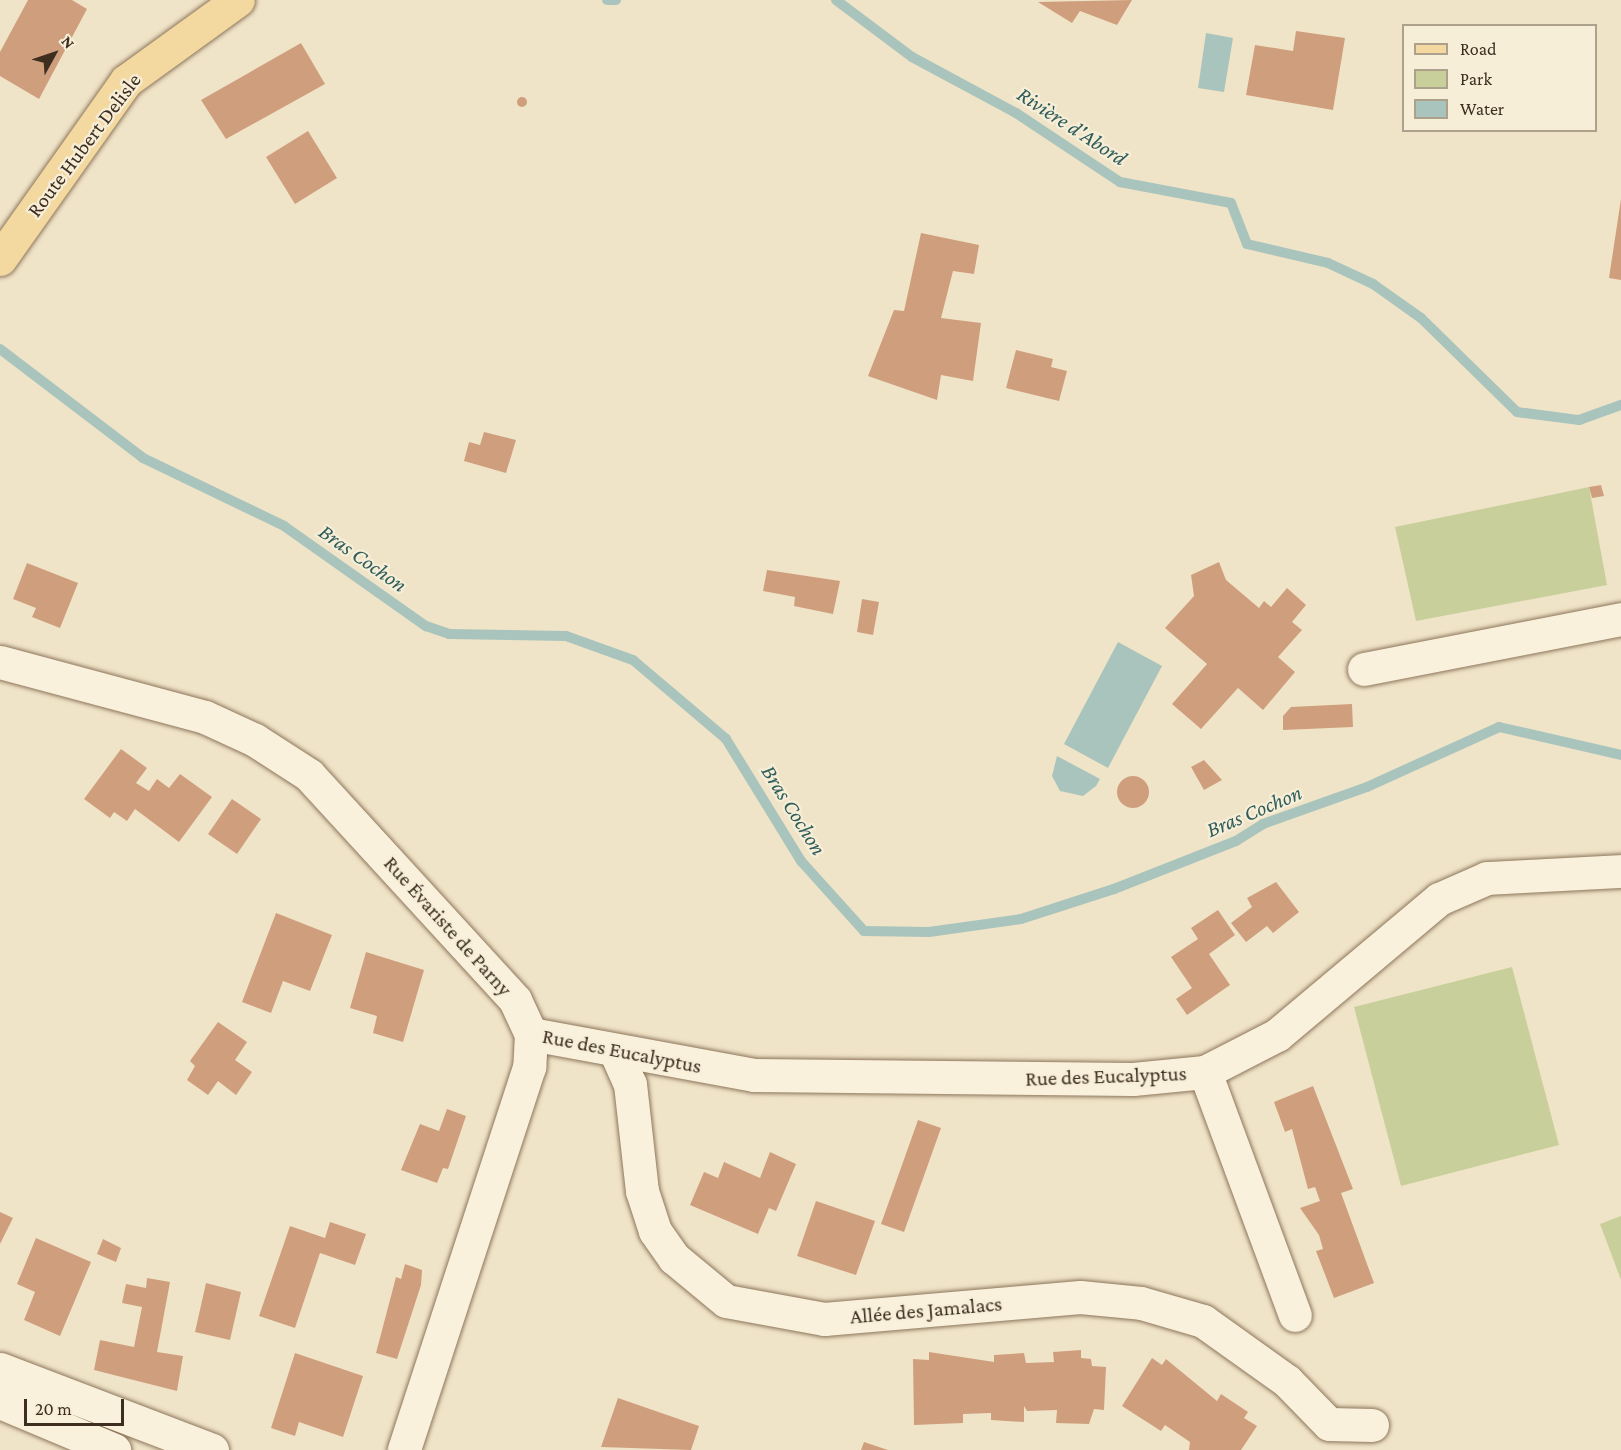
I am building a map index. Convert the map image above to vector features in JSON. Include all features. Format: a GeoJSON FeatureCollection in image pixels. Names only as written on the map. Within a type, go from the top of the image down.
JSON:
{"type":"FeatureCollection","features":[{"type":"Feature","properties":{"kind":"main road","name":"Route Hubert Delisle"},"geometry":{"type":"LineString","coordinates":[[0,259],[126,81],[238,0]]}},
{"type":"Feature","properties":{"kind":"street"},"geometry":{"type":"LineString","coordinates":[[1364,669],[1621,619]]}},
{"type":"Feature","properties":{"kind":"street","name":"Rue Évariste de Parny"},"geometry":{"type":"LineString","coordinates":[[0,662],[205,717],[255,740],[309,775],[515,1000],[531,1034],[529,1067],[404,1450]]}},
{"type":"Feature","properties":{"kind":"street","name":"Rue des Eucalyptus"},"geometry":{"type":"LineString","coordinates":[[531,1034],[616,1053],[754,1075],[831,1078],[1134,1079],[1205,1072],[1277,1035],[1439,899],[1488,878],[1621,871]]}},
{"type":"Feature","properties":{"kind":"street","name":"Allée des Jamalacs"},"geometry":{"type":"LineString","coordinates":[[616,1053],[630,1084],[642,1191],[655,1231],[674,1258],[726,1301],[824,1319],[1080,1297],[1141,1303],[1203,1321],[1287,1381],[1329,1424],[1372,1425]]}},
{"type":"Feature","properties":{"kind":"street"},"geometry":{"type":"LineString","coordinates":[[1205,1072],[1295,1315]]}},
{"type":"Feature","properties":{"kind":"street"},"geometry":{"type":"LineString","coordinates":[[0,1369],[212,1450]]}},
{"type":"Feature","properties":{"kind":"street"},"geometry":{"type":"LineString","coordinates":[[0,1402],[114,1450]]}},
{"type":"Feature","properties":{"kind":"green space"},"geometry":{"type":"Polygon","coordinates":[[[1589,487],[1607,585],[1416,621],[1395,527],[1589,487]]]}},
{"type":"Feature","properties":{"kind":"green space"},"geometry":{"type":"Polygon","coordinates":[[[1512,967],[1559,1145],[1401,1186],[1354,1007],[1512,967]]]}},
{"type":"Feature","properties":{"kind":"green space"},"geometry":{"type":"Polygon","coordinates":[[[1621,1216],[1621,1280],[1600,1224],[1621,1216]]]}},
{"type":"Feature","properties":{"kind":"water"},"geometry":{"type":"Polygon","coordinates":[[[1206,33],[1233,38],[1224,92],[1198,88],[1206,33]]]}},
{"type":"Feature","properties":{"kind":"water"},"geometry":{"type":"Polygon","coordinates":[[[1118,642],[1162,666],[1108,768],[1064,744],[1118,642]]]}},
{"type":"Feature","properties":{"kind":"water"},"geometry":{"type":"Polygon","coordinates":[[[1057,756],[1100,779],[1096,786],[1083,796],[1060,791],[1052,776],[1057,756]]]}},
{"type":"Feature","properties":{"kind":"building"},"geometry":{"type":"Polygon","coordinates":[[[28,0],[72,0],[87,9],[39,99],[0,76],[0,52],[28,0]]]}},
{"type":"Feature","properties":{"kind":"building"},"geometry":{"type":"Polygon","coordinates":[[[1132,0],[1117,25],[1080,11],[1072,23],[1038,2],[1132,0]]]}},
{"type":"Feature","properties":{"kind":"building"},"geometry":{"type":"Polygon","coordinates":[[[1296,31],[1345,38],[1333,110],[1246,95],[1255,45],[1293,51],[1296,31]]]}},
{"type":"Feature","properties":{"kind":"building"},"geometry":{"type":"Polygon","coordinates":[[[301,43],[325,84],[226,139],[201,100],[301,43]]]}},
{"type":"Feature","properties":{"kind":"building"},"geometry":{"type":"Polygon","coordinates":[[[522,97],[526,98],[526,106],[522,107],[518,106],[517,102],[518,98],[522,97]]]}},
{"type":"Feature","properties":{"kind":"building"},"geometry":{"type":"Polygon","coordinates":[[[308,131],[337,178],[295,204],[266,157],[308,131]]]}},
{"type":"Feature","properties":{"kind":"building"},"geometry":{"type":"Polygon","coordinates":[[[1621,199],[1621,280],[1609,278],[1621,199]]]}},
{"type":"Feature","properties":{"kind":"building"},"geometry":{"type":"Polygon","coordinates":[[[921,233],[979,245],[974,274],[953,271],[941,318],[981,323],[973,381],[941,375],[937,400],[868,376],[894,310],[904,311],[921,233]]]}},
{"type":"Feature","properties":{"kind":"building"},"geometry":{"type":"Polygon","coordinates":[[[1016,350],[1053,359],[1051,367],[1067,371],[1059,401],[1006,388],[1016,350]]]}},
{"type":"Feature","properties":{"kind":"building"},"geometry":{"type":"Polygon","coordinates":[[[484,432],[516,440],[506,473],[464,461],[469,442],[480,445],[484,432]]]}},
{"type":"Feature","properties":{"kind":"building"},"geometry":{"type":"Polygon","coordinates":[[[1601,485],[1604,496],[1592,498],[1589,487],[1601,485]]]}},
{"type":"Feature","properties":{"kind":"building"},"geometry":{"type":"Polygon","coordinates":[[[1219,562],[1226,580],[1259,608],[1264,601],[1271,607],[1287,588],[1306,605],[1292,622],[1302,630],[1278,657],[1295,672],[1263,710],[1238,688],[1201,729],[1172,704],[1207,664],[1165,628],[1194,596],[1191,575],[1219,562]]]}},
{"type":"Feature","properties":{"kind":"building"},"geometry":{"type":"Polygon","coordinates":[[[27,563],[78,583],[60,628],[32,617],[36,608],[13,599],[27,563]]]}},
{"type":"Feature","properties":{"kind":"building"},"geometry":{"type":"Polygon","coordinates":[[[767,570],[840,581],[833,614],[794,606],[795,597],[763,591],[767,570]]]}},
{"type":"Feature","properties":{"kind":"building"},"geometry":{"type":"Polygon","coordinates":[[[862,599],[879,602],[873,635],[857,632],[862,599]]]}},
{"type":"Feature","properties":{"kind":"building"},"geometry":{"type":"Polygon","coordinates":[[[1352,704],[1353,727],[1283,730],[1283,716],[1291,707],[1352,704]]]}},
{"type":"Feature","properties":{"kind":"building"},"geometry":{"type":"Polygon","coordinates":[[[121,749],[147,768],[136,783],[149,791],[157,779],[169,788],[180,774],[212,797],[179,842],[135,809],[127,821],[114,812],[110,818],[84,799],[121,749]]]}},
{"type":"Feature","properties":{"kind":"building"},"geometry":{"type":"Polygon","coordinates":[[[1204,760],[1222,780],[1204,790],[1191,767],[1204,760]]]}},
{"type":"Feature","properties":{"kind":"building"},"geometry":{"type":"Polygon","coordinates":[[[1133,776],[1144,781],[1149,792],[1144,803],[1133,808],[1122,803],[1117,792],[1122,781],[1133,776]]]}},
{"type":"Feature","properties":{"kind":"building"},"geometry":{"type":"Polygon","coordinates":[[[232,799],[261,819],[237,854],[208,834],[232,799]]]}},
{"type":"Feature","properties":{"kind":"building"},"geometry":{"type":"Polygon","coordinates":[[[1276,882],[1299,912],[1273,933],[1267,926],[1246,942],[1231,923],[1252,907],[1247,898],[1276,882]]]}},
{"type":"Feature","properties":{"kind":"building"},"geometry":{"type":"Polygon","coordinates":[[[1218,910],[1235,935],[1209,954],[1230,985],[1187,1015],[1176,999],[1192,988],[1171,957],[1198,939],[1191,928],[1218,910]]]}},
{"type":"Feature","properties":{"kind":"building"},"geometry":{"type":"Polygon","coordinates":[[[276,913],[332,935],[310,991],[283,981],[271,1013],[242,1002],[276,913]]]}},
{"type":"Feature","properties":{"kind":"building"},"geometry":{"type":"Polygon","coordinates":[[[366,952],[424,970],[403,1042],[373,1033],[377,1016],[350,1008],[366,952]]]}},
{"type":"Feature","properties":{"kind":"building"},"geometry":{"type":"Polygon","coordinates":[[[218,1022],[247,1042],[235,1060],[252,1072],[236,1095],[218,1081],[208,1095],[187,1080],[195,1066],[190,1061],[218,1022]]]}},
{"type":"Feature","properties":{"kind":"building"},"geometry":{"type":"Polygon","coordinates":[[[1313,1086],[1353,1189],[1341,1193],[1374,1283],[1334,1298],[1316,1251],[1323,1249],[1319,1235],[1300,1208],[1320,1201],[1315,1187],[1308,1189],[1292,1129],[1285,1132],[1274,1102],[1313,1086]]]}},
{"type":"Feature","properties":{"kind":"building"},"geometry":{"type":"Polygon","coordinates":[[[447,1109],[466,1116],[448,1169],[443,1168],[437,1183],[401,1170],[420,1124],[439,1131],[447,1109]]]}},
{"type":"Feature","properties":{"kind":"building"},"geometry":{"type":"Polygon","coordinates":[[[918,1120],[941,1128],[904,1232],[881,1224],[918,1120]]]}},
{"type":"Feature","properties":{"kind":"building"},"geometry":{"type":"Polygon","coordinates":[[[770,1152],[796,1164],[776,1211],[769,1208],[758,1234],[690,1205],[704,1172],[718,1178],[724,1162],[760,1178],[770,1152]]]}},
{"type":"Feature","properties":{"kind":"building"},"geometry":{"type":"Polygon","coordinates":[[[816,1201],[875,1221],[856,1275],[797,1256],[816,1201]]]}},
{"type":"Feature","properties":{"kind":"building"},"geometry":{"type":"Polygon","coordinates":[[[0,1212],[13,1218],[0,1244],[0,1212]]]}},
{"type":"Feature","properties":{"kind":"building"},"geometry":{"type":"Polygon","coordinates":[[[330,1222],[366,1234],[355,1265],[320,1253],[295,1328],[259,1316],[290,1226],[325,1238],[330,1222]]]}},
{"type":"Feature","properties":{"kind":"building"},"geometry":{"type":"Polygon","coordinates":[[[36,1238],[91,1262],[60,1336],[24,1320],[35,1292],[17,1284],[36,1238]]]}},
{"type":"Feature","properties":{"kind":"building"},"geometry":{"type":"Polygon","coordinates":[[[103,1239],[121,1248],[116,1262],[97,1254],[103,1239]]]}},
{"type":"Feature","properties":{"kind":"building"},"geometry":{"type":"Polygon","coordinates":[[[405,1264],[422,1270],[421,1285],[397,1359],[376,1353],[396,1277],[401,1279],[405,1264]]]}},
{"type":"Feature","properties":{"kind":"building"},"geometry":{"type":"Polygon","coordinates":[[[147,1278],[170,1282],[157,1352],[183,1356],[177,1391],[94,1370],[100,1340],[134,1347],[142,1307],[122,1303],[126,1284],[146,1288],[147,1278]]]}},
{"type":"Feature","properties":{"kind":"building"},"geometry":{"type":"Polygon","coordinates":[[[206,1283],[241,1292],[230,1340],[195,1332],[206,1283]]]}},
{"type":"Feature","properties":{"kind":"building"},"geometry":{"type":"Polygon","coordinates":[[[1081,1350],[1081,1358],[1091,1359],[1092,1366],[1106,1367],[1104,1410],[1094,1409],[1089,1424],[1056,1423],[1057,1410],[1027,1411],[1024,1406],[1024,1422],[991,1420],[991,1413],[963,1414],[963,1423],[914,1425],[913,1359],[929,1360],[929,1352],[994,1362],[994,1355],[1024,1353],[1026,1363],[1054,1362],[1053,1352],[1081,1350]]]}},
{"type":"Feature","properties":{"kind":"building"},"geometry":{"type":"Polygon","coordinates":[[[295,1353],[363,1376],[343,1437],[299,1422],[295,1436],[271,1428],[295,1353]]]}},
{"type":"Feature","properties":{"kind":"building"},"geometry":{"type":"Polygon","coordinates":[[[1152,1358],[1162,1365],[1166,1359],[1217,1401],[1221,1394],[1248,1412],[1244,1418],[1257,1426],[1241,1450],[1189,1450],[1190,1442],[1165,1425],[1161,1431],[1122,1406],[1152,1358]]]}},
{"type":"Feature","properties":{"kind":"building"},"geometry":{"type":"Polygon","coordinates":[[[618,1398],[699,1426],[691,1450],[601,1447],[618,1398]]]}},
{"type":"Feature","properties":{"kind":"building"},"geometry":{"type":"Polygon","coordinates":[[[864,1442],[888,1450],[861,1450],[864,1442]]]}},
{"type":"Feature","properties":{"kind":"waterway","name":"Rivière d'Abord"},"geometry":{"type":"LineString","coordinates":[[607,0],[616,0]]}},
{"type":"Feature","properties":{"kind":"waterway","name":"Rivière d'Abord"},"geometry":{"type":"LineString","coordinates":[[836,0],[912,57],[1016,113],[1120,182],[1231,203],[1247,244],[1328,263],[1373,284],[1421,318],[1517,412],[1579,420],[1621,405]]}},
{"type":"Feature","properties":{"kind":"waterway","name":"Bras Cochon"},"geometry":{"type":"LineString","coordinates":[[0,349],[143,458],[284,526],[426,626],[449,634],[566,636],[633,660],[726,739],[801,861],[864,931],[929,932],[1021,919],[1114,889],[1236,841],[1263,824],[1367,787],[1499,727],[1621,755]]}}]}
